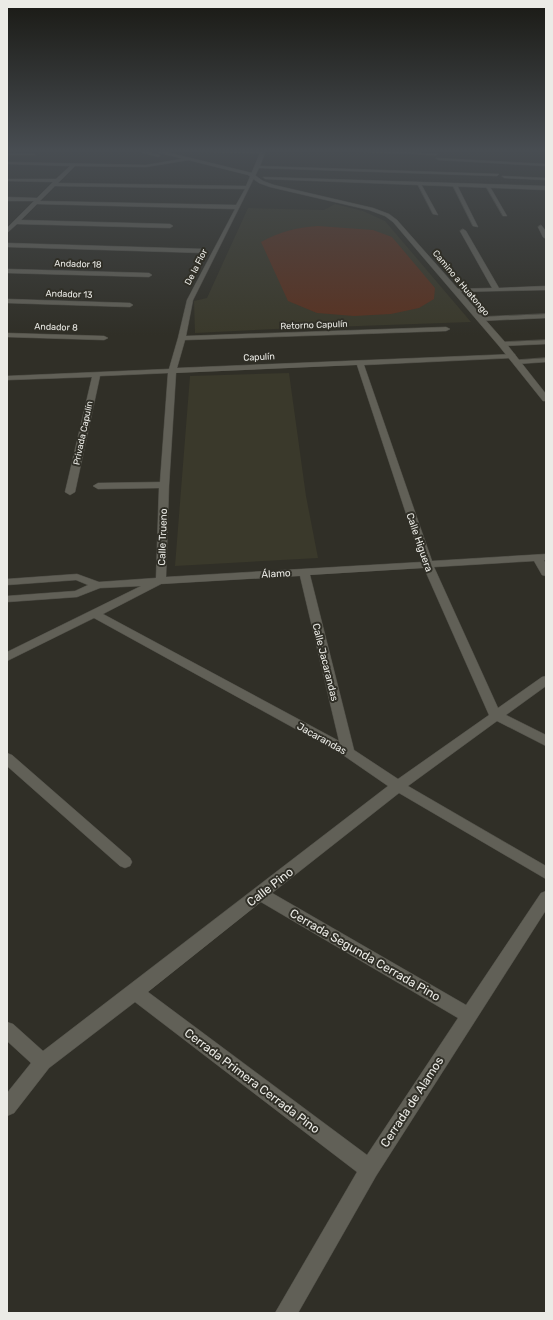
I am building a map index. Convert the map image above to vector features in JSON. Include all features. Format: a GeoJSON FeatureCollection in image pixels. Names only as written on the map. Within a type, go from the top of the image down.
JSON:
{"type":"FeatureCollection","features":[{"type":"Feature","properties":{"kind":"street"},"geometry":{"type":"LineString","coordinates":[[7,231],[26,212]]}},
{"type":"Feature","properties":{"kind":"street","name":"De la Flor"},"geometry":{"type":"LineString","coordinates":[[172,371],[182,338],[190,300],[235,212]]}},
{"type":"Feature","properties":{"kind":"street","name":"Camino a Huatongo"},"geometry":{"type":"LineString","coordinates":[[376,212],[387,215],[412,239],[502,344],[546,399]]}},
{"type":"Feature","properties":{"kind":"street"},"geometry":{"type":"LineString","coordinates":[[468,212],[476,226]]}},
{"type":"Feature","properties":{"kind":"street"},"geometry":{"type":"LineString","coordinates":[[503,212],[505,215]]}},
{"type":"Feature","properties":{"kind":"street"},"geometry":{"type":"LineString","coordinates":[[7,219],[17,221],[170,226]]}},
{"type":"Feature","properties":{"kind":"street"},"geometry":{"type":"LineString","coordinates":[[541,227],[546,237]]}},
{"type":"Feature","properties":{"kind":"street"},"geometry":{"type":"LineString","coordinates":[[463,230],[497,290]]}},
{"type":"Feature","properties":{"kind":"street"},"geometry":{"type":"LineString","coordinates":[[7,245],[204,251]]}},
{"type":"Feature","properties":{"kind":"street","name":"Andador 18"},"geometry":{"type":"LineString","coordinates":[[7,271],[149,275]]}},
{"type":"Feature","properties":{"kind":"street"},"geometry":{"type":"LineString","coordinates":[[456,291],[546,288]]}},
{"type":"Feature","properties":{"kind":"street","name":"Andador 13"},"geometry":{"type":"LineString","coordinates":[[7,301],[130,305]]}},
{"type":"Feature","properties":{"kind":"street"},"geometry":{"type":"LineString","coordinates":[[479,319],[546,316]]}},
{"type":"Feature","properties":{"kind":"street","name":"Retorno Capulín"},"geometry":{"type":"LineString","coordinates":[[182,338],[446,329]]}},
{"type":"Feature","properties":{"kind":"street","name":"Andador 8"},"geometry":{"type":"LineString","coordinates":[[7,335],[104,338]]}},
{"type":"Feature","properties":{"kind":"street"},"geometry":{"type":"LineString","coordinates":[[502,344],[546,342]]}},
{"type":"Feature","properties":{"kind":"street","name":"Capulín"},"geometry":{"type":"LineString","coordinates":[[7,378],[360,363],[514,359],[546,360]]}},
{"type":"Feature","properties":{"kind":"street","name":"Calle Higuera"},"geometry":{"type":"LineString","coordinates":[[360,363],[428,565],[495,715]]}},
{"type":"Feature","properties":{"kind":"street","name":"Calle Trueno"},"geometry":{"type":"LineString","coordinates":[[7,657],[161,580],[164,485],[172,371]]}},
{"type":"Feature","properties":{"kind":"street","name":"Privada Capulín"},"geometry":{"type":"LineString","coordinates":[[70,492],[96,374]]}},
{"type":"Feature","properties":{"kind":"street"},"geometry":{"type":"LineString","coordinates":[[98,486],[164,485]]}},
{"type":"Feature","properties":{"kind":"street"},"geometry":{"type":"LineString","coordinates":[[542,557],[546,573]]}},
{"type":"Feature","properties":{"kind":"street","name":"Álamo"},"geometry":{"type":"LineString","coordinates":[[7,582],[77,577],[98,585],[542,557]]}},
{"type":"Feature","properties":{"kind":"street","name":"Calle Jacarandas"},"geometry":{"type":"LineString","coordinates":[[304,571],[348,752]]}},
{"type":"Feature","properties":{"kind":"street"},"geometry":{"type":"LineString","coordinates":[[7,599],[77,594],[98,585]]}},
{"type":"Feature","properties":{"kind":"street","name":"Jacarandas"},"geometry":{"type":"LineString","coordinates":[[93,613],[348,752],[398,786],[546,873]]}},
{"type":"Feature","properties":{"kind":"street","name":"Calle Pino"},"geometry":{"type":"LineString","coordinates":[[7,1108],[43,1062],[135,992],[398,786],[495,715],[546,680]]}},
{"type":"Feature","properties":{"kind":"street"},"geometry":{"type":"LineString","coordinates":[[495,715],[546,741]]}},
{"type":"Feature","properties":{"kind":"street"},"geometry":{"type":"LineString","coordinates":[[7,758],[125,862]]}},
{"type":"Feature","properties":{"kind":"street","name":"Cerrada Segunda Cerrada Pino"},"geometry":{"type":"LineString","coordinates":[[261,894],[468,1015]]}},
{"type":"Feature","properties":{"kind":"street","name":"Cerrada de Alamos"},"geometry":{"type":"LineString","coordinates":[[286,1313],[369,1169],[468,1015],[546,898]]}},
{"type":"Feature","properties":{"kind":"street","name":"Cerrada Primera Cerrada Pino"},"geometry":{"type":"LineString","coordinates":[[135,992],[369,1169]]}},
{"type":"Feature","properties":{"kind":"street"},"geometry":{"type":"LineString","coordinates":[[7,1030],[43,1062]]}},
{"type":"Feature","properties":{"kind":"shaded area"},"geometry":{"type":"Polygon","coordinates":[[[246,212],[364,212],[385,221],[471,322],[195,333],[194,301],[207,298],[246,212]]]}},
{"type":"Feature","properties":{"kind":"shaded area"},"geometry":{"type":"Polygon","coordinates":[[[318,226],[373,230],[392,237],[435,288],[434,299],[419,308],[391,314],[354,316],[317,313],[288,301],[261,242],[275,235],[288,231],[318,226]]]}},
{"type":"Feature","properties":{"kind":"shaded area"},"geometry":{"type":"Polygon","coordinates":[[[289,373],[306,496],[318,558],[175,566],[190,376],[289,373]]]}}]}
